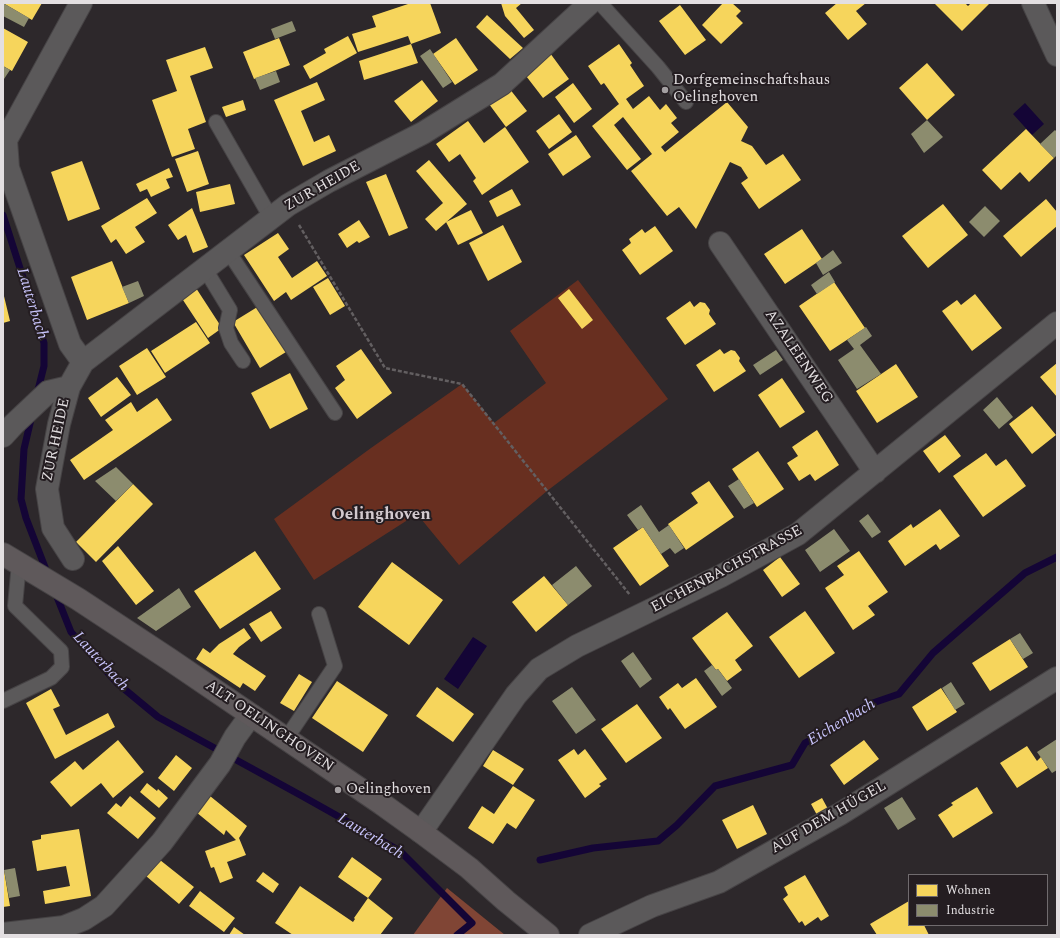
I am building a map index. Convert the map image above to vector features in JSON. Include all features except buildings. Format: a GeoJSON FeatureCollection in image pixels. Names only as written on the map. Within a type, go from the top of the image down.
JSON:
{"type":"FeatureCollection","features":[{"type":"Feature","properties":{"kind":"main road","name":"ALT OELINGHOVEN"},"geometry":{"type":"LineString","coordinates":[[11,559],[78,599],[251,715],[421,832],[469,868],[547,935]]}},
{"type":"Feature","properties":{"kind":"street"},"geometry":{"type":"LineString","coordinates":[[81,3],[6,140],[8,168],[70,344],[82,362]]}},
{"type":"Feature","properties":{"kind":"street","name":"ZUR HEIDE"},"geometry":{"type":"LineString","coordinates":[[73,559],[52,528],[47,489],[59,424],[69,386],[82,362],[279,212],[329,181],[423,133],[502,84],[590,3]]}},
{"type":"Feature","properties":{"kind":"street"},"geometry":{"type":"LineString","coordinates":[[1033,3],[1057,55]]}},
{"type":"Feature","properties":{"kind":"street","name":"AZALEENWEG"},"geometry":{"type":"LineString","coordinates":[[720,243],[876,472]]}},
{"type":"Feature","properties":{"kind":"street","name":"EICHENBACHSTRASSE"},"geometry":{"type":"LineString","coordinates":[[421,832],[516,695],[539,669],[577,646],[721,576],[798,534],[1057,323]]}},
{"type":"Feature","properties":{"kind":"street","name":"ZUR HEIDE"},"geometry":{"type":"LineString","coordinates":[[7,425],[48,392],[69,386]]}},
{"type":"Feature","properties":{"kind":"street","name":"AUF DEM HÜGEL"},"geometry":{"type":"LineString","coordinates":[[590,935],[652,906],[719,882],[840,814],[1057,678]]}},
{"type":"Feature","properties":{"kind":"street"},"geometry":{"type":"LineString","coordinates":[[3,934],[64,927],[84,919],[104,906],[162,842],[220,764],[235,737],[251,715]]}},
{"type":"Feature","properties":{"kind":"lane"},"geometry":{"type":"LineString","coordinates":[[600,3],[686,102]]}},
{"type":"Feature","properties":{"kind":"lane"},"geometry":{"type":"LineString","coordinates":[[216,122],[279,212]]}},
{"type":"Feature","properties":{"kind":"lane"},"geometry":{"type":"LineString","coordinates":[[228,251],[335,413]]}},
{"type":"Feature","properties":{"kind":"lane"},"geometry":{"type":"LineString","coordinates":[[205,269],[230,310],[226,328],[231,343],[243,361]]}},
{"type":"Feature","properties":{"kind":"lane","name":"ALT OELINGHOVEN"},"geometry":{"type":"LineString","coordinates":[[3,701],[51,678],[62,667],[61,651],[15,606],[11,559]]}},
{"type":"Feature","properties":{"kind":"lane"},"geometry":{"type":"LineString","coordinates":[[286,739],[334,666],[320,614]]}},
{"type":"Feature","properties":{"kind":"path"},"geometry":{"type":"LineString","coordinates":[[279,212],[385,368],[462,384],[645,614]]}},
{"type":"Feature","properties":{"kind":"shaded area"},"geometry":{"type":"Polygon","coordinates":[[[1025,103],[1044,124],[1032,135],[1013,114],[1025,103]]]}},
{"type":"Feature","properties":{"kind":"shaded area"},"geometry":{"type":"Polygon","coordinates":[[[578,280],[668,399],[547,491],[459,565],[417,514],[314,580],[274,519],[462,384],[494,423],[546,383],[510,331],[578,280]]]}},
{"type":"Feature","properties":{"kind":"shaded area"},"geometry":{"type":"Polygon","coordinates":[[[473,637],[487,646],[458,689],[444,679],[473,637]]]}},
{"type":"Feature","properties":{"kind":"shaded area"},"geometry":{"type":"Polygon","coordinates":[[[447,888],[505,935],[413,935],[447,888]]]}},
{"type":"Feature","properties":{"kind":"waterway","name":"Lauterbach"},"geometry":{"type":"LineString","coordinates":[[3,215],[44,343],[44,366],[37,394]]}},
{"type":"Feature","properties":{"kind":"waterway","name":"Lauterbach"},"geometry":{"type":"LineString","coordinates":[[32,415],[24,449],[21,499],[26,518],[48,575]]}},
{"type":"Feature","properties":{"kind":"waterway","name":"Eichenbach"},"geometry":{"type":"LineString","coordinates":[[540,860],[593,848],[658,841],[677,825],[715,786],[792,765],[805,743],[831,729],[867,705],[899,694],[933,653],[1025,573],[1057,557]]}},
{"type":"Feature","properties":{"kind":"waterway","name":"Lauterbach"},"geometry":{"type":"LineString","coordinates":[[55,592],[71,632],[117,683],[158,717],[400,851],[472,923],[457,935]]}},
{"type":"Feature","properties":{"kind":"place","name":"Dorfgemeinschaftshaus Oelinghoven"},"geometry":{"type":"Point","coordinates":[665,90]}},
{"type":"Feature","properties":{"kind":"place","name":"Oelinghoven"},"geometry":{"type":"Point","coordinates":[338,790]}},
{"type":"Feature","properties":{"kind":"district","name":"Oelinghoven"},"geometry":{"type":"Point","coordinates":[381,516]}}]}
